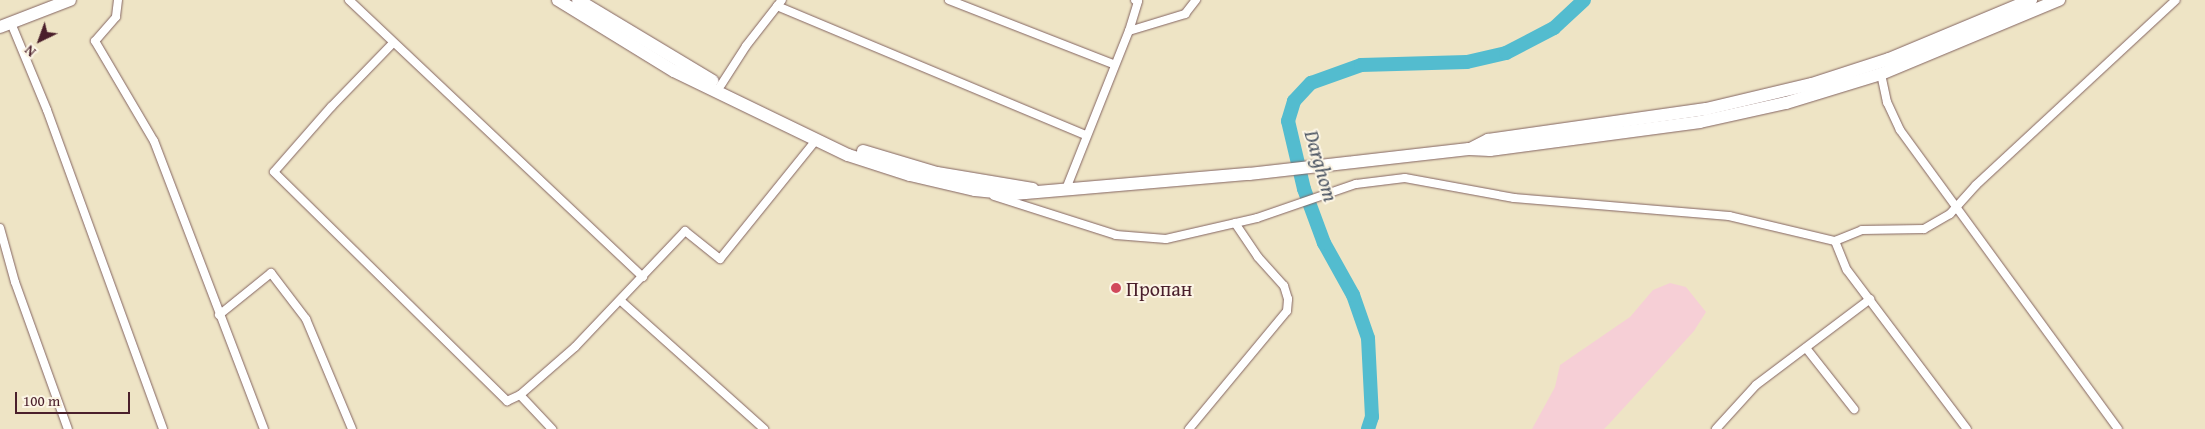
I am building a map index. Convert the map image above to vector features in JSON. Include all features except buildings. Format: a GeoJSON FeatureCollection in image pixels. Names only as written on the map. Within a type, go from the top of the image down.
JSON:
{"type":"FeatureCollection","features":[{"type":"Feature","properties":{"kind":"main road"},"geometry":{"type":"LineString","coordinates":[[5,25],[70,0]]}},
{"type":"Feature","properties":{"kind":"main road"},"geometry":{"type":"LineString","coordinates":[[558,0],[674,71],[816,140],[910,175],[975,190],[1014,194],[1035,190],[1249,174],[1469,148],[1490,150],[1700,122],[1786,103],[1881,74],[2040,4],[2059,0]]}},
{"type":"Feature","properties":{"kind":"main road"},"geometry":{"type":"LineString","coordinates":[[578,0],[721,86],[815,134],[862,151],[943,174],[1017,184],[1035,190]]}},
{"type":"Feature","properties":{"kind":"main road"},"geometry":{"type":"LineString","coordinates":[[1469,148],[1488,140],[1634,121],[1753,99],[1812,84],[1889,59],[2031,0]]}},
{"type":"Feature","properties":{"kind":"street"},"geometry":{"type":"LineString","coordinates":[[118,0],[116,16],[95,41],[154,141],[264,429]]}},
{"type":"Feature","properties":{"kind":"street"},"geometry":{"type":"LineString","coordinates":[[349,0],[642,277]]}},
{"type":"Feature","properties":{"kind":"street"},"geometry":{"type":"LineString","coordinates":[[948,0],[1114,64]]}},
{"type":"Feature","properties":{"kind":"street"},"geometry":{"type":"LineString","coordinates":[[1066,189],[1114,64],[1130,31],[1138,1],[1135,0]]}},
{"type":"Feature","properties":{"kind":"street"},"geometry":{"type":"LineString","coordinates":[[1130,31],[1185,14],[1196,0]]}},
{"type":"Feature","properties":{"kind":"street"},"geometry":{"type":"LineString","coordinates":[[975,190],[1116,235],[1166,239],[1257,218],[1356,184],[1382,178],[1423,180],[1514,198],[1728,216],[1835,241],[1862,230],[1924,229],[1950,214],[1956,206],[2176,0]]}},
{"type":"Feature","properties":{"kind":"street"},"geometry":{"type":"LineString","coordinates":[[721,86],[779,3],[1086,135]]}},
{"type":"Feature","properties":{"kind":"street"},"geometry":{"type":"LineString","coordinates":[[5,25],[47,110],[163,429]]}},
{"type":"Feature","properties":{"kind":"street"},"geometry":{"type":"LineString","coordinates":[[393,43],[331,107],[274,172],[506,401],[520,395],[621,301],[685,230],[720,260],[816,140]]}},
{"type":"Feature","properties":{"kind":"street"},"geometry":{"type":"LineString","coordinates":[[1881,74],[1887,102],[1900,130],[2118,429]]}},
{"type":"Feature","properties":{"kind":"street"},"geometry":{"type":"LineString","coordinates":[[1190,429],[1196,418],[1222,393],[1235,371],[1287,311],[1288,299],[1284,286],[1258,257],[1236,223]]}},
{"type":"Feature","properties":{"kind":"street"},"geometry":{"type":"LineString","coordinates":[[0,228],[14,282],[68,429]]}},
{"type":"Feature","properties":{"kind":"street"},"geometry":{"type":"LineString","coordinates":[[1835,241],[1847,270],[1967,429]]}},
{"type":"Feature","properties":{"kind":"street"},"geometry":{"type":"LineString","coordinates":[[219,315],[271,274],[306,319],[352,429]]}},
{"type":"Feature","properties":{"kind":"street"},"geometry":{"type":"LineString","coordinates":[[1716,429],[1756,385],[1870,299]]}},
{"type":"Feature","properties":{"kind":"street"},"geometry":{"type":"LineString","coordinates":[[621,301],[764,429]]}},
{"type":"Feature","properties":{"kind":"street"},"geometry":{"type":"LineString","coordinates":[[1806,348],[1854,409]]}},
{"type":"Feature","properties":{"kind":"street"},"geometry":{"type":"LineString","coordinates":[[520,395],[552,429]]}},
{"type":"Feature","properties":{"kind":"shaded area"},"geometry":{"type":"Polygon","coordinates":[[[1670,283],[1686,287],[1706,312],[1694,331],[1609,424],[1604,429],[1532,429],[1555,387],[1560,365],[1630,317],[1653,290],[1670,283]]]}},
{"type":"Feature","properties":{"kind":"waterway","name":"Darghоm"},"geometry":{"type":"LineString","coordinates":[[1368,429],[1372,417],[1368,338],[1353,295],[1324,243],[1304,189],[1288,121],[1294,101],[1311,83],[1361,65],[1467,62],[1506,53],[1554,28],[1584,0]]}},
{"type":"Feature","properties":{"kind":"place","name":"Пропан"},"geometry":{"type":"Point","coordinates":[1116,288]}}]}
